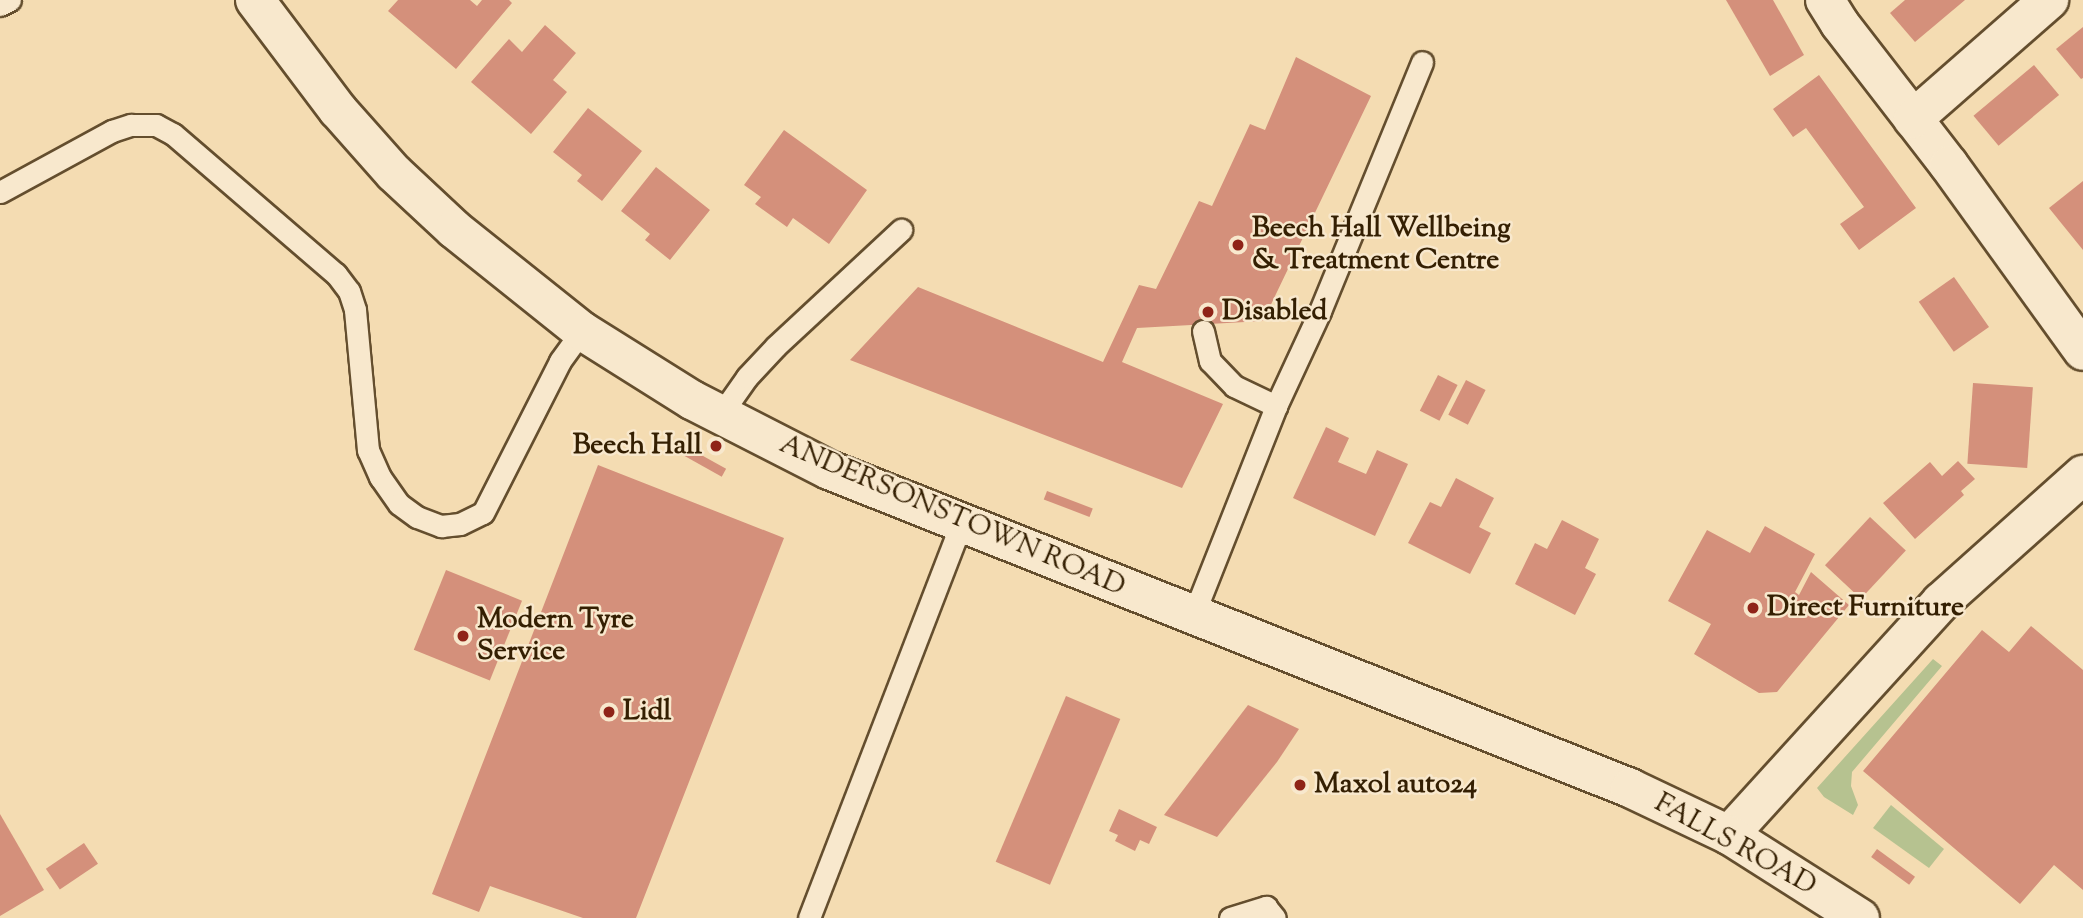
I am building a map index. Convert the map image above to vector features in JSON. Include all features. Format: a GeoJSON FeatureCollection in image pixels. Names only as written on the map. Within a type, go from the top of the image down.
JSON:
{"type":"FeatureCollection","features":[{"type":"Feature","properties":{"kind":"main road"},"geometry":{"type":"LineString","coordinates":[[1825,0],[1840,24],[2081,342]]}},
{"type":"Feature","properties":{"kind":"main road"},"geometry":{"type":"LineString","coordinates":[[1913,119],[2049,0]]}},
{"type":"Feature","properties":{"kind":"main road","name":"ANDERSONSTOWN ROAD"},"geometry":{"type":"LineString","coordinates":[[258,2],[338,110],[394,173],[454,229],[582,331],[638,368],[829,470],[1606,779]]}},
{"type":"Feature","properties":{"kind":"main road"},"geometry":{"type":"LineString","coordinates":[[1730,835],[1941,602],[2083,475]]}},
{"type":"Feature","properties":{"kind":"main road","name":"FALLS ROAD"},"geometry":{"type":"LineString","coordinates":[[1606,779],[1730,835],[1860,918]]}},
{"type":"Feature","properties":{"kind":"lane"},"geometry":{"type":"LineString","coordinates":[[0,5],[10,0]]}},
{"type":"Feature","properties":{"kind":"lane"},"geometry":{"type":"LineString","coordinates":[[1193,616],[1276,406],[1320,312],[1422,62]]}},
{"type":"Feature","properties":{"kind":"lane"},"geometry":{"type":"LineString","coordinates":[[0,192],[112,131],[131,125],[156,125],[173,134],[336,274],[349,291],[355,310],[368,450],[380,477],[399,504],[417,517],[441,526],[460,524],[483,513],[560,361],[582,331]]}},
{"type":"Feature","properties":{"kind":"lane"},"geometry":{"type":"LineString","coordinates":[[721,414],[747,377],[776,346],[901,230]]}},
{"type":"Feature","properties":{"kind":"lane"},"geometry":{"type":"LineString","coordinates":[[1203,331],[1210,361],[1234,386],[1276,406]]}},
{"type":"Feature","properties":{"kind":"lane"},"geometry":{"type":"LineString","coordinates":[[809,918],[961,524]]}},
{"type":"Feature","properties":{"kind":"lane"},"geometry":{"type":"LineString","coordinates":[[1230,918],[1266,907],[1275,918]]}},
{"type":"Feature","properties":{"kind":"green space"},"geometry":{"type":"Polygon","coordinates":[[[1933,659],[1942,666],[1852,772],[1851,786],[1858,805],[1853,815],[1824,797],[1817,788],[1933,659]]]}},
{"type":"Feature","properties":{"kind":"green space"},"geometry":{"type":"Polygon","coordinates":[[[1891,805],[1944,849],[1929,868],[1873,828],[1891,805]]]}},
{"type":"Feature","properties":{"kind":"building"},"geometry":{"type":"Polygon","coordinates":[[[398,0],[470,0],[477,6],[482,0],[509,0],[512,3],[456,69],[388,11],[398,0]]]}},
{"type":"Feature","properties":{"kind":"building"},"geometry":{"type":"Polygon","coordinates":[[[1726,0],[1773,0],[1804,55],[1770,76],[1726,0]]]}},
{"type":"Feature","properties":{"kind":"building"},"geometry":{"type":"Polygon","coordinates":[[[1905,0],[1965,0],[1915,42],[1890,13],[1905,0]]]}},
{"type":"Feature","properties":{"kind":"building"},"geometry":{"type":"Polygon","coordinates":[[[545,25],[576,53],[553,80],[567,92],[531,134],[471,82],[509,39],[522,52],[545,25]]]}},
{"type":"Feature","properties":{"kind":"building"},"geometry":{"type":"Polygon","coordinates":[[[2083,27],[2083,78],[2081,79],[2056,49],[2083,27]]]}},
{"type":"Feature","properties":{"kind":"building","name":"Beech Hall Wellbeing & Treatment Centre"},"geometry":{"type":"Polygon","coordinates":[[[1296,57],[1371,96],[1263,321],[1137,328],[1122,362],[1223,404],[1182,488],[850,360],[918,287],[1103,362],[1139,285],[1156,289],[1199,201],[1212,206],[1250,124],[1265,130],[1296,57]]]}},
{"type":"Feature","properties":{"kind":"building"},"geometry":{"type":"Polygon","coordinates":[[[2034,65],[2059,95],[1999,146],[1973,116],[2034,65]]]}},
{"type":"Feature","properties":{"kind":"building"},"geometry":{"type":"Polygon","coordinates":[[[1819,75],[1916,208],[1859,250],[1840,224],[1864,207],[1806,128],[1793,137],[1773,109],[1819,75]]]}},
{"type":"Feature","properties":{"kind":"building"},"geometry":{"type":"Polygon","coordinates":[[[588,108],[642,151],[602,201],[577,181],[582,175],[553,152],[588,108]]]}},
{"type":"Feature","properties":{"kind":"building"},"geometry":{"type":"Polygon","coordinates":[[[784,130],[867,190],[829,244],[793,218],[787,227],[755,204],[761,197],[744,185],[784,130]]]}},
{"type":"Feature","properties":{"kind":"building"},"geometry":{"type":"Polygon","coordinates":[[[656,167],[710,210],[670,260],[645,240],[650,234],[621,211],[656,167]]]}},
{"type":"Feature","properties":{"kind":"building"},"geometry":{"type":"Polygon","coordinates":[[[2083,181],[2083,250],[2049,208],[2083,181]]]}},
{"type":"Feature","properties":{"kind":"building"},"geometry":{"type":"Polygon","coordinates":[[[1954,277],[1989,327],[1954,352],[1919,302],[1954,277]]]}},
{"type":"Feature","properties":{"kind":"building"},"geometry":{"type":"Polygon","coordinates":[[[1438,375],[1458,385],[1439,421],[1420,411],[1438,375]]]}},
{"type":"Feature","properties":{"kind":"building"},"geometry":{"type":"Polygon","coordinates":[[[1466,380],[1486,390],[1468,425],[1448,415],[1466,380]]]}},
{"type":"Feature","properties":{"kind":"building"},"geometry":{"type":"Polygon","coordinates":[[[1973,383],[2033,387],[2027,468],[1967,464],[1973,383]]]}},
{"type":"Feature","properties":{"kind":"building"},"geometry":{"type":"Polygon","coordinates":[[[1326,427],[1349,438],[1338,462],[1366,474],[1377,450],[1408,464],[1375,536],[1293,498],[1326,427]]]}},
{"type":"Feature","properties":{"kind":"building"},"geometry":{"type":"Polygon","coordinates":[[[685,446],[726,469],[722,477],[681,454],[685,446]]]}},
{"type":"Feature","properties":{"kind":"building"},"geometry":{"type":"Polygon","coordinates":[[[1958,461],[1975,479],[1961,491],[1964,495],[1915,539],[1883,503],[1930,462],[1942,476],[1958,461]]]}},
{"type":"Feature","properties":{"kind":"building","name":"Lidl"},"geometry":{"type":"Polygon","coordinates":[[[598,465],[784,538],[636,918],[583,918],[490,886],[479,912],[432,894],[598,465]]]}},
{"type":"Feature","properties":{"kind":"building"},"geometry":{"type":"Polygon","coordinates":[[[1456,478],[1494,498],[1479,527],[1491,533],[1470,574],[1408,543],[1430,502],[1441,507],[1456,478]]]}},
{"type":"Feature","properties":{"kind":"building"},"geometry":{"type":"Polygon","coordinates":[[[1047,491],[1093,509],[1090,517],[1044,499],[1047,491]]]}},
{"type":"Feature","properties":{"kind":"building"},"geometry":{"type":"Polygon","coordinates":[[[1870,517],[1906,550],[1861,599],[1825,565],[1870,517]]]}},
{"type":"Feature","properties":{"kind":"building"},"geometry":{"type":"Polygon","coordinates":[[[1562,520],[1599,539],[1585,568],[1596,574],[1575,615],[1515,584],[1535,543],[1547,549],[1562,520]]]}},
{"type":"Feature","properties":{"kind":"building"},"geometry":{"type":"Polygon","coordinates":[[[1765,526],[1815,554],[1795,592],[1799,595],[1811,572],[1849,605],[1777,692],[1759,693],[1694,654],[1711,624],[1668,601],[1707,530],[1750,553],[1765,526]]]}},
{"type":"Feature","properties":{"kind":"building","name":"Modern Tyre Service"},"geometry":{"type":"Polygon","coordinates":[[[446,570],[522,601],[490,680],[414,650],[446,570]]]}},
{"type":"Feature","properties":{"kind":"building"},"geometry":{"type":"Polygon","coordinates":[[[2031,626],[2083,670],[2083,890],[2054,865],[2020,904],[1863,771],[1982,630],[2009,652],[2031,626]]]}},
{"type":"Feature","properties":{"kind":"building"},"geometry":{"type":"Polygon","coordinates":[[[1066,696],[1120,719],[1050,885],[996,862],[1066,696]]]}},
{"type":"Feature","properties":{"kind":"building"},"geometry":{"type":"Polygon","coordinates":[[[1248,705],[1299,729],[1277,762],[1217,837],[1164,815],[1248,705]]]}},
{"type":"Feature","properties":{"kind":"building"},"geometry":{"type":"Polygon","coordinates":[[[1119,809],[1157,827],[1149,844],[1140,840],[1135,851],[1115,841],[1118,835],[1109,831],[1119,809]]]}},
{"type":"Feature","properties":{"kind":"building"},"geometry":{"type":"Polygon","coordinates":[[[0,814],[44,890],[0,916],[0,814]]]}},
{"type":"Feature","properties":{"kind":"building"},"geometry":{"type":"Polygon","coordinates":[[[84,843],[98,864],[60,889],[46,869],[84,843]]]}},
{"type":"Feature","properties":{"kind":"building"},"geometry":{"type":"Polygon","coordinates":[[[1877,849],[1915,877],[1909,885],[1871,857],[1877,849]]]}},
{"type":"Feature","properties":{"kind":"place","name":"Beech Hall Wellbeing & Treatment Centre"},"geometry":{"type":"Point","coordinates":[1238,245]}},
{"type":"Feature","properties":{"kind":"place","name":"Disabled"},"geometry":{"type":"Point","coordinates":[1208,312]}},
{"type":"Feature","properties":{"kind":"place","name":"Beech Hall"},"geometry":{"type":"Point","coordinates":[716,446]}},
{"type":"Feature","properties":{"kind":"place","name":"Direct Furniture"},"geometry":{"type":"Point","coordinates":[1753,608]}},
{"type":"Feature","properties":{"kind":"place","name":"Modern Tyre Service"},"geometry":{"type":"Point","coordinates":[463,636]}},
{"type":"Feature","properties":{"kind":"place","name":"Lidl"},"geometry":{"type":"Point","coordinates":[609,712]}},
{"type":"Feature","properties":{"kind":"place","name":"Maxol auto24"},"geometry":{"type":"Point","coordinates":[1300,785]}}]}
